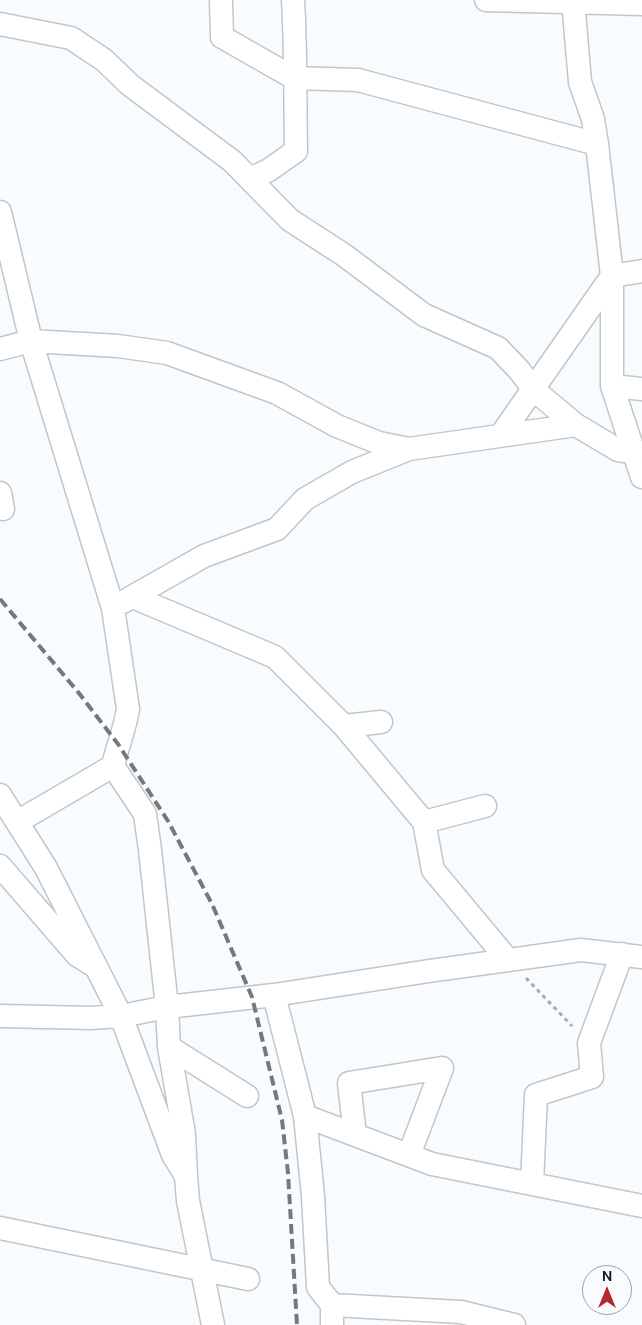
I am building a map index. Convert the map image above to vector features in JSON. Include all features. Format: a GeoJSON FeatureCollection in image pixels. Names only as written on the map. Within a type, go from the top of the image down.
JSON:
{"type":"FeatureCollection","features":[{"type":"Feature","properties":{"kind":"street"},"geometry":{"type":"LineString","coordinates":[[221,0],[222,37],[294,78],[358,80],[597,144]]}},
{"type":"Feature","properties":{"kind":"street"},"geometry":{"type":"LineString","coordinates":[[250,179],[269,170],[296,151],[294,0]]}},
{"type":"Feature","properties":{"kind":"street"},"geometry":{"type":"LineString","coordinates":[[486,0],[642,4]]}},
{"type":"Feature","properties":{"kind":"street"},"geometry":{"type":"LineString","coordinates":[[574,2],[580,82],[593,119],[612,276],[612,386],[642,477]]}},
{"type":"Feature","properties":{"kind":"street"},"geometry":{"type":"LineString","coordinates":[[0,24],[71,38],[104,60],[130,85],[232,161],[290,220],[344,255],[424,314],[498,348],[519,370],[534,390],[576,425],[618,450],[634,453]]}},
{"type":"Feature","properties":{"kind":"street"},"geometry":{"type":"LineString","coordinates":[[0,212],[31,341],[113,608],[128,709],[126,723],[118,744],[113,766],[145,814],[167,1007],[169,1047],[184,1134],[188,1201],[213,1325]]}},
{"type":"Feature","properties":{"kind":"street"},"geometry":{"type":"LineString","coordinates":[[501,435],[612,276],[642,271]]}},
{"type":"Feature","properties":{"kind":"street"},"geometry":{"type":"LineString","coordinates":[[0,349],[31,341],[118,346],[167,353],[277,393],[337,426],[379,443],[409,449]]}},
{"type":"Feature","properties":{"kind":"street"},"geometry":{"type":"LineString","coordinates":[[612,386],[642,389]]}},
{"type":"Feature","properties":{"kind":"street"},"geometry":{"type":"LineString","coordinates":[[113,608],[204,556],[277,529],[305,499],[352,472],[409,449],[576,425]]}},
{"type":"Feature","properties":{"kind":"street"},"geometry":{"type":"LineString","coordinates":[[133,597],[275,657],[344,726],[424,822],[433,870],[508,960]]}},
{"type":"Feature","properties":{"kind":"street"},"geometry":{"type":"LineString","coordinates":[[344,726],[381,722]]}},
{"type":"Feature","properties":{"kind":"street"},"geometry":{"type":"LineString","coordinates":[[17,822],[113,766]]}},
{"type":"Feature","properties":{"kind":"street"},"geometry":{"type":"LineString","coordinates":[[0,795],[46,868],[121,1016],[173,1155],[186,1176]]}},
{"type":"Feature","properties":{"kind":"street"},"geometry":{"type":"LineString","coordinates":[[424,822],[485,806]]}},
{"type":"Feature","properties":{"kind":"street"},"geometry":{"type":"LineString","coordinates":[[0,866],[76,956],[97,967]]}},
{"type":"Feature","properties":{"kind":"street"},"geometry":{"type":"LineString","coordinates":[[0,1016],[90,1018],[121,1016],[167,1007],[274,996],[581,950],[632,956],[589,1043],[592,1077],[536,1095],[532,1184]]}},
{"type":"Feature","properties":{"kind":"street"},"geometry":{"type":"LineString","coordinates":[[274,996],[305,1116],[318,1286],[332,1315],[461,1312],[514,1325]]}},
{"type":"Feature","properties":{"kind":"street"},"geometry":{"type":"LineString","coordinates":[[169,1047],[246,1096]]}},
{"type":"Feature","properties":{"kind":"street"},"geometry":{"type":"LineString","coordinates":[[355,1135],[349,1083],[442,1068],[409,1155]]}},
{"type":"Feature","properties":{"kind":"street"},"geometry":{"type":"LineString","coordinates":[[305,1116],[432,1164],[642,1206]]}},
{"type":"Feature","properties":{"kind":"street"},"geometry":{"type":"LineString","coordinates":[[0,1228],[248,1279]]}},
{"type":"Feature","properties":{"kind":"path"},"geometry":{"type":"LineString","coordinates":[[508,960],[589,1043]]}},
{"type":"Feature","properties":{"kind":"railway"},"geometry":{"type":"LineString","coordinates":[[0,599],[78,692],[118,744],[168,821],[212,904],[252,997],[282,1120],[288,1173],[297,1325]]}}]}
